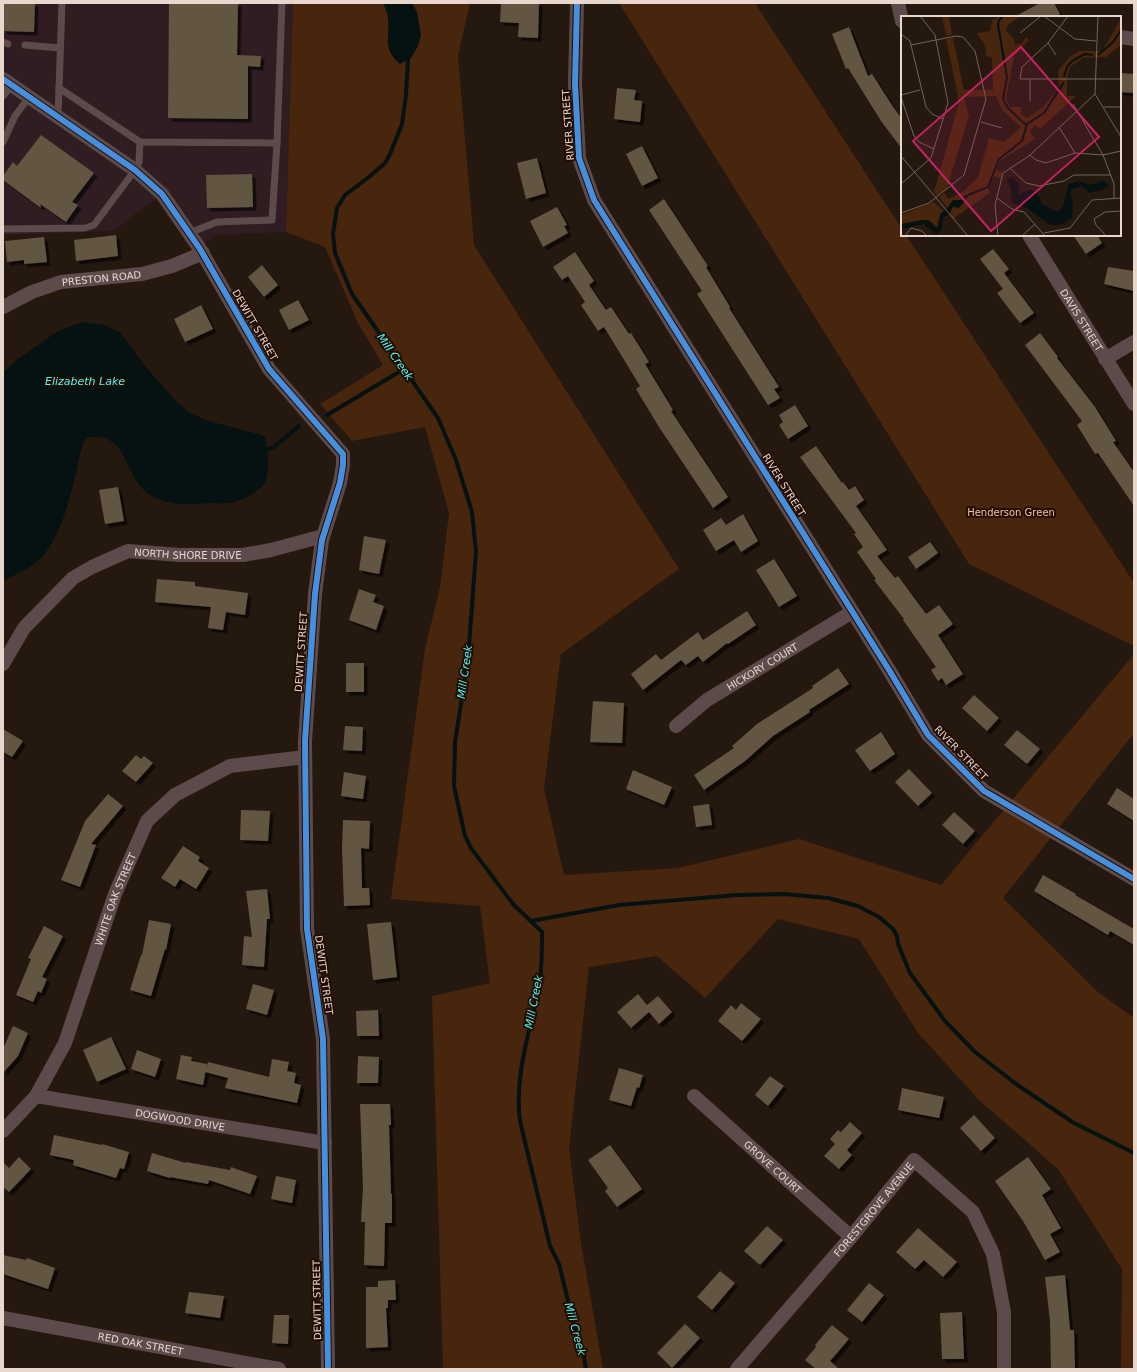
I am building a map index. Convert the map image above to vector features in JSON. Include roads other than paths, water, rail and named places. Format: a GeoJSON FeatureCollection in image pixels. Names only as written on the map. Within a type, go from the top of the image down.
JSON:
{"type":"FeatureCollection","features":[{"type":"Feature","properties":{"kind":"street","name":"RIVER STREET"},"geometry":{"type":"LineString","coordinates":[[576,3],[575,84],[579,158],[594,200],[928,735],[984,791],[1134,879]]}},
{"type":"Feature","properties":{"kind":"street"},"geometry":{"type":"LineString","coordinates":[[898,3],[901,16]]}},
{"type":"Feature","properties":{"kind":"street"},"geometry":{"type":"LineString","coordinates":[[1121,37],[1134,39]]}},
{"type":"Feature","properties":{"kind":"street","name":"DEWITT STREET"},"geometry":{"type":"LineString","coordinates":[[8,82],[135,170],[162,194],[202,253],[269,370],[343,454],[344,465],[340,483],[323,536],[314,594],[305,757],[308,929],[323,1039],[328,1369]]}},
{"type":"Feature","properties":{"kind":"street","name":"DAVIS STREET"},"geometry":{"type":"LineString","coordinates":[[1030,236],[1134,404]]}},
{"type":"Feature","properties":{"kind":"street","name":"PRESTON ROAD"},"geometry":{"type":"LineString","coordinates":[[3,307],[32,292],[62,282],[142,274],[172,266],[202,253]]}},
{"type":"Feature","properties":{"kind":"street"},"geometry":{"type":"LineString","coordinates":[[1105,359],[1134,342]]}},
{"type":"Feature","properties":{"kind":"street","name":"NORTH SHORE DRIVE"},"geometry":{"type":"LineString","coordinates":[[3,664],[24,628],[73,578],[92,567],[128,551],[180,555],[243,555],[271,550],[323,536]]}},
{"type":"Feature","properties":{"kind":"street","name":"HICKORY COURT"},"geometry":{"type":"LineString","coordinates":[[676,726],[707,700],[852,612]]}},
{"type":"Feature","properties":{"kind":"street","name":"WHITE OAK STREET"},"geometry":{"type":"LineString","coordinates":[[3,1131],[36,1096],[65,1043],[115,894],[147,821],[175,795],[230,766],[305,757]]}},
{"type":"Feature","properties":{"kind":"street","name":"DOGWOOD DRIVE"},"geometry":{"type":"LineString","coordinates":[[36,1096],[324,1144]]}},
{"type":"Feature","properties":{"kind":"street","name":"GROVE COURT"},"geometry":{"type":"LineString","coordinates":[[694,1096],[851,1237]]}},
{"type":"Feature","properties":{"kind":"street","name":"FORESTGROVE AVENUE"},"geometry":{"type":"LineString","coordinates":[[737,1369],[851,1237],[914,1160],[973,1212],[993,1254],[1004,1312],[1004,1369]]}},
{"type":"Feature","properties":{"kind":"street","name":"RED OAK STREET"},"geometry":{"type":"LineString","coordinates":[[3,1318],[279,1369]]}},
{"type":"Feature","properties":{"kind":"lane"},"geometry":{"type":"LineString","coordinates":[[58,117],[62,3]]}},
{"type":"Feature","properties":{"kind":"lane"},"geometry":{"type":"LineString","coordinates":[[189,233],[217,222],[272,220],[277,143],[282,3]]}},
{"type":"Feature","properties":{"kind":"lane"},"geometry":{"type":"LineString","coordinates":[[25,45],[60,48]]}},
{"type":"Feature","properties":{"kind":"lane"},"geometry":{"type":"LineString","coordinates":[[3,96],[8,82]]}},
{"type":"Feature","properties":{"kind":"lane"},"geometry":{"type":"LineString","coordinates":[[59,88],[140,142],[277,143]]}},
{"type":"Feature","properties":{"kind":"lane"},"geometry":{"type":"LineString","coordinates":[[3,142],[15,116],[29,97]]}},
{"type":"Feature","properties":{"kind":"lane"},"geometry":{"type":"LineString","coordinates":[[3,229],[84,228],[94,225],[135,170],[139,162],[140,142]]}},
{"type":"Feature","properties":{"kind":"water"},"geometry":{"type":"Polygon","coordinates":[[[383,3],[412,3],[417,12],[421,35],[418,46],[411,58],[400,64],[394,58],[389,48],[388,17],[383,3]]]}},
{"type":"Feature","properties":{"kind":"water","name":"Elizabeth Lake"},"geometry":{"type":"Polygon","coordinates":[[[83,322],[104,325],[120,332],[145,366],[175,400],[187,411],[205,420],[265,436],[268,460],[266,479],[264,484],[254,493],[230,503],[186,504],[167,502],[148,494],[141,487],[134,477],[122,453],[111,441],[104,438],[89,437],[83,444],[71,494],[60,527],[53,541],[44,554],[34,564],[3,580],[3,373],[18,359],[58,331],[83,322]]]}},
{"type":"Feature","properties":{"kind":"waterway","name":"Mill Creek"},"geometry":{"type":"LineString","coordinates":[[405,58],[408,60],[406,95],[402,124],[385,163],[345,195],[337,208],[333,234],[335,253],[352,294],[438,418],[456,460],[472,512],[476,552],[468,659],[455,742],[454,786],[465,836],[471,848],[513,904],[542,932],[542,960],[539,987],[524,1054],[519,1088],[520,1121],[550,1246],[559,1264],[576,1334],[582,1347],[586,1369]]}},
{"type":"Feature","properties":{"kind":"waterway"},"geometry":{"type":"LineString","coordinates":[[327,415],[404,369]]}},
{"type":"Feature","properties":{"kind":"waterway"},"geometry":{"type":"LineString","coordinates":[[264,449],[267,450],[274,447],[299,426]]}},
{"type":"Feature","properties":{"kind":"waterway"},"geometry":{"type":"LineString","coordinates":[[531,921],[619,905],[737,895],[784,894],[828,898],[858,906],[879,917],[893,929],[897,936],[898,944],[910,973],[945,1021],[975,1052],[1016,1084],[1074,1123],[1134,1153]]}},
{"type":"Feature","properties":{"kind":"park label","name":"Henderson Green"},"geometry":{"type":"Point","coordinates":[1011,512]}}]}
